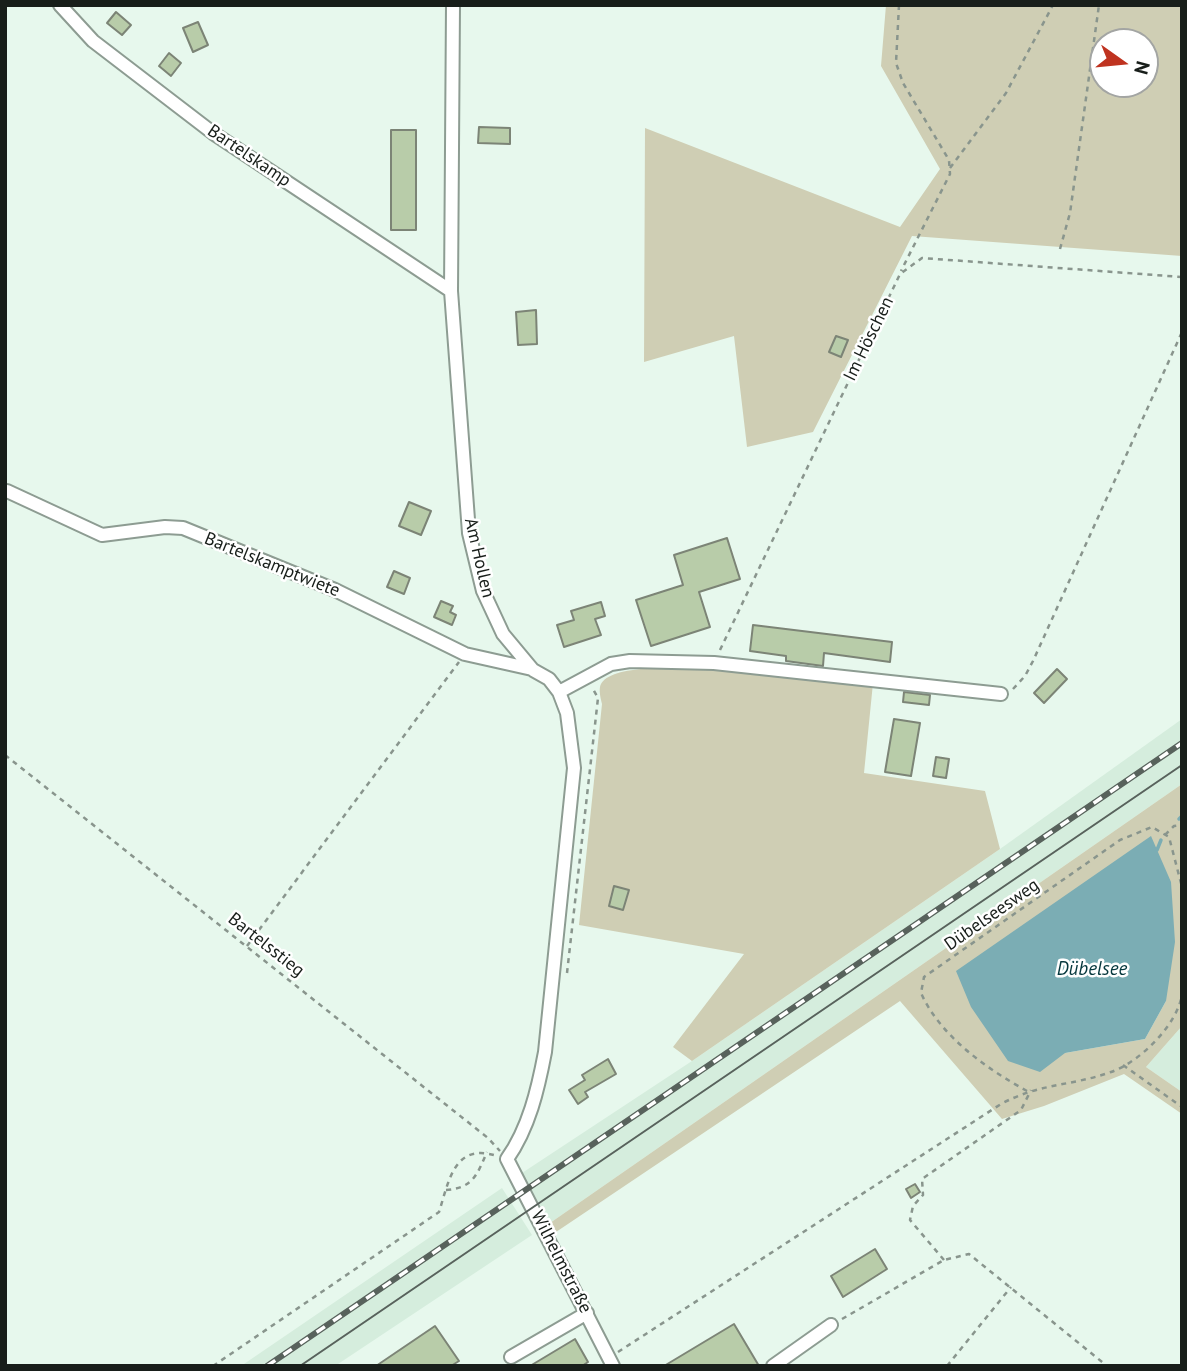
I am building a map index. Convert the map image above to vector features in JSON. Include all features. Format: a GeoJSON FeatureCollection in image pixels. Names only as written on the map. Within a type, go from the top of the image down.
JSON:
{"type":"FeatureCollection","features":[{"type":"Feature","properties":{"kind":"street","name":"Bartelskamp"},"geometry":{"type":"LineString","coordinates":[[60,5],[93,41],[213,133],[451,291]]}},
{"type":"Feature","properties":{"kind":"street","name":"Am Hollen"},"geometry":{"type":"LineString","coordinates":[[453,5],[451,291],[469,533],[483,591],[503,634],[533,670],[548,679],[559,692]]}},
{"type":"Feature","properties":{"kind":"street","name":"Bartelskamptwiete"},"geometry":{"type":"LineString","coordinates":[[6,491],[102,535],[165,527],[183,528],[335,590],[465,654],[533,670]]}},
{"type":"Feature","properties":{"kind":"street"},"geometry":{"type":"LineString","coordinates":[[507,1159],[516,1146],[527,1119],[545,1052],[574,768],[569,726],[559,692],[611,664],[630,661],[714,663],[1001,694]]}},
{"type":"Feature","properties":{"kind":"street","name":"Wilhelmstraße"},"geometry":{"type":"LineString","coordinates":[[507,1159],[611,1362]]}},
{"type":"Feature","properties":{"kind":"street"},"geometry":{"type":"LineString","coordinates":[[511,1357],[587,1313]]}},
{"type":"Feature","properties":{"kind":"street"},"geometry":{"type":"LineString","coordinates":[[773,1366],[831,1325]]}},
{"type":"Feature","properties":{"kind":"path"},"geometry":{"type":"LineString","coordinates":[[899,5],[896,63],[903,83],[939,139],[950,167]]}},
{"type":"Feature","properties":{"kind":"path"},"geometry":{"type":"LineString","coordinates":[[900,274],[944,189],[950,167],[1006,93],[1053,5]]}},
{"type":"Feature","properties":{"kind":"path"},"geometry":{"type":"LineString","coordinates":[[1060,249],[1072,200],[1099,5]]}},
{"type":"Feature","properties":{"kind":"path","name":"Im Höschen"},"geometry":{"type":"LineString","coordinates":[[714,663],[900,274],[922,258],[1182,277]]}},
{"type":"Feature","properties":{"kind":"path"},"geometry":{"type":"LineString","coordinates":[[1001,694],[1010,691],[1025,676],[1182,332]]}},
{"type":"Feature","properties":{"kind":"path"},"geometry":{"type":"LineString","coordinates":[[247,946],[465,654]]}},
{"type":"Feature","properties":{"kind":"path"},"geometry":{"type":"LineString","coordinates":[[566,977],[597,707],[595,691],[583,679]]}},
{"type":"Feature","properties":{"kind":"path","name":"Bartelsstieg"},"geometry":{"type":"LineString","coordinates":[[5,755],[488,1138],[507,1159]]}},
{"type":"Feature","properties":{"kind":"path"},"geometry":{"type":"LineString","coordinates":[[1182,825],[1174,826],[1165,835],[1169,837],[1182,887]]}},
{"type":"Feature","properties":{"kind":"path","name":"Dübelseesweg"},"geometry":{"type":"LineString","coordinates":[[1029,1090],[999,1076],[944,1029],[921,993],[924,977],[1120,840],[1152,827],[1165,835]]}},
{"type":"Feature","properties":{"kind":"path"},"geometry":{"type":"LineString","coordinates":[[611,1362],[1029,1090],[1113,1072],[1158,1041],[1180,1008],[1182,994]]}},
{"type":"Feature","properties":{"kind":"path"},"geometry":{"type":"LineString","coordinates":[[1123,1065],[1182,1107]]}},
{"type":"Feature","properties":{"kind":"path"},"geometry":{"type":"LineString","coordinates":[[944,1260],[909,1220],[913,1206],[923,1195],[922,1179],[1021,1110],[1029,1090]]}},
{"type":"Feature","properties":{"kind":"path"},"geometry":{"type":"LineString","coordinates":[[213,1366],[439,1212],[450,1175],[462,1159],[487,1152],[507,1159]]}},
{"type":"Feature","properties":{"kind":"path"},"geometry":{"type":"LineString","coordinates":[[446,1190],[462,1189],[474,1182],[487,1152]]}},
{"type":"Feature","properties":{"kind":"path"},"geometry":{"type":"LineString","coordinates":[[831,1325],[944,1260],[970,1254],[1107,1366]]}},
{"type":"Feature","properties":{"kind":"path"},"geometry":{"type":"LineString","coordinates":[[947,1366],[1011,1287]]}},
{"type":"Feature","properties":{"kind":"shaded area"},"geometry":{"type":"Polygon","coordinates":[[[886,5],[1182,5],[1182,256],[912,236],[813,432],[747,447],[734,336],[644,362],[645,128],[900,227],[940,169],[881,66],[886,5]]]}},
{"type":"Feature","properties":{"kind":"shaded area"},"geometry":{"type":"Polygon","coordinates":[[[696,667],[873,683],[864,773],[985,791],[1000,849],[692,1061],[673,1047],[744,954],[579,925],[602,704],[600,687],[614,674],[628,671],[696,667]]]}},
{"type":"Feature","properties":{"kind":"shaded area"},"geometry":{"type":"Polygon","coordinates":[[[1182,719],[1182,784],[550,1223],[522,1173],[692,1061],[1000,849],[1182,719]]]}},
{"type":"Feature","properties":{"kind":"shaded area"},"geometry":{"type":"Polygon","coordinates":[[[1182,784],[1182,1026],[1146,1067],[1182,1092],[1182,1114],[1124,1074],[1044,1106],[1002,1119],[900,1001],[556,1232],[550,1223],[1182,784]],[[1166,1001],[1065,1053],[1145,1039],[1166,1001]]]}},
{"type":"Feature","properties":{"kind":"shaded area"},"geometry":{"type":"Polygon","coordinates":[[[1182,1026],[1182,1092],[1146,1067],[1182,1026]]]}},
{"type":"Feature","properties":{"kind":"shaded area"},"geometry":{"type":"Polygon","coordinates":[[[502,1188],[532,1235],[335,1366],[241,1366],[502,1188]]]}},
{"type":"Feature","properties":{"kind":"water","name":"Dübelsee"},"geometry":{"type":"Polygon","coordinates":[[[1151,836],[1171,882],[1175,942],[1166,1001],[1145,1039],[1065,1053],[1040,1072],[1008,1061],[971,1007],[956,971],[1151,836]]]}},
{"type":"Feature","properties":{"kind":"building"},"geometry":{"type":"Polygon","coordinates":[[[116,12],[131,25],[122,35],[107,23],[116,12]]]}},
{"type":"Feature","properties":{"kind":"building"},"geometry":{"type":"Polygon","coordinates":[[[198,22],[208,45],[193,52],[183,28],[198,22]]]}},
{"type":"Feature","properties":{"kind":"building"},"geometry":{"type":"Polygon","coordinates":[[[169,53],[181,63],[171,76],[159,66],[169,53]]]}},
{"type":"Feature","properties":{"kind":"building"},"geometry":{"type":"Polygon","coordinates":[[[479,127],[510,128],[510,144],[478,143],[479,127]]]}},
{"type":"Feature","properties":{"kind":"building"},"geometry":{"type":"Polygon","coordinates":[[[391,130],[416,130],[416,230],[391,230],[391,130]]]}},
{"type":"Feature","properties":{"kind":"building"},"geometry":{"type":"Polygon","coordinates":[[[536,310],[537,344],[518,345],[516,312],[536,310]]]}},
{"type":"Feature","properties":{"kind":"building"},"geometry":{"type":"Polygon","coordinates":[[[836,336],[848,340],[841,357],[829,352],[836,336]]]}},
{"type":"Feature","properties":{"kind":"building"},"geometry":{"type":"Polygon","coordinates":[[[409,502],[431,511],[421,535],[399,526],[409,502]]]}},
{"type":"Feature","properties":{"kind":"building"},"geometry":{"type":"Polygon","coordinates":[[[727,538],[740,579],[699,592],[710,627],[651,646],[636,600],[683,585],[674,555],[727,538]]]}},
{"type":"Feature","properties":{"kind":"building"},"geometry":{"type":"Polygon","coordinates":[[[394,571],[410,578],[404,594],[387,587],[394,571]]]}},
{"type":"Feature","properties":{"kind":"building"},"geometry":{"type":"Polygon","coordinates":[[[441,601],[453,606],[450,612],[456,615],[452,625],[434,617],[441,601]]]}},
{"type":"Feature","properties":{"kind":"building"},"geometry":{"type":"Polygon","coordinates":[[[601,602],[605,616],[595,619],[601,635],[564,647],[557,625],[574,620],[571,611],[601,602]]]}},
{"type":"Feature","properties":{"kind":"building"},"geometry":{"type":"Polygon","coordinates":[[[753,625],[892,642],[890,662],[824,653],[823,666],[786,661],[786,656],[750,651],[753,625]]]}},
{"type":"Feature","properties":{"kind":"building"},"geometry":{"type":"Polygon","coordinates":[[[1057,669],[1067,679],[1044,703],[1034,693],[1057,669]]]}},
{"type":"Feature","properties":{"kind":"building"},"geometry":{"type":"Polygon","coordinates":[[[904,692],[930,695],[929,705],[903,702],[904,692]]]}},
{"type":"Feature","properties":{"kind":"building"},"geometry":{"type":"Polygon","coordinates":[[[894,719],[920,723],[911,776],[885,772],[894,719]]]}},
{"type":"Feature","properties":{"kind":"building"},"geometry":{"type":"Polygon","coordinates":[[[936,757],[949,759],[946,778],[933,776],[936,757]]]}},
{"type":"Feature","properties":{"kind":"building"},"geometry":{"type":"Polygon","coordinates":[[[614,886],[629,890],[623,910],[609,906],[614,886]]]}},
{"type":"Feature","properties":{"kind":"building"},"geometry":{"type":"Polygon","coordinates":[[[608,1059],[616,1074],[585,1092],[588,1097],[578,1104],[569,1090],[585,1080],[582,1075],[608,1059]]]}},
{"type":"Feature","properties":{"kind":"building"},"geometry":{"type":"Polygon","coordinates":[[[915,1184],[920,1192],[911,1198],[906,1189],[915,1184]]]}},
{"type":"Feature","properties":{"kind":"building"},"geometry":{"type":"Polygon","coordinates":[[[875,1249],[887,1269],[843,1297],[831,1276],[875,1249]]]}},
{"type":"Feature","properties":{"kind":"building"},"geometry":{"type":"Polygon","coordinates":[[[734,1324],[759,1366],[664,1366],[734,1324]]]}},
{"type":"Feature","properties":{"kind":"building"},"geometry":{"type":"Polygon","coordinates":[[[435,1326],[459,1361],[451,1366],[376,1366],[435,1326]]]}},
{"type":"Feature","properties":{"kind":"building"},"geometry":{"type":"Polygon","coordinates":[[[575,1339],[588,1362],[582,1366],[530,1366],[575,1339]]]}},
{"type":"Feature","properties":{"kind":"waterway"},"geometry":{"type":"LineString","coordinates":[[1179,819],[1182,816]]}},
{"type":"Feature","properties":{"kind":"waterway"},"geometry":{"type":"LineString","coordinates":[[1157,850],[1161,840]]}},
{"type":"Feature","properties":{"kind":"tram line"},"geometry":{"type":"LineString","coordinates":[[300,1366],[1182,765]]}},
{"type":"Feature","properties":{"kind":"railway"},"geometry":{"type":"LineString","coordinates":[[267,1366],[1182,743]]}}]}
